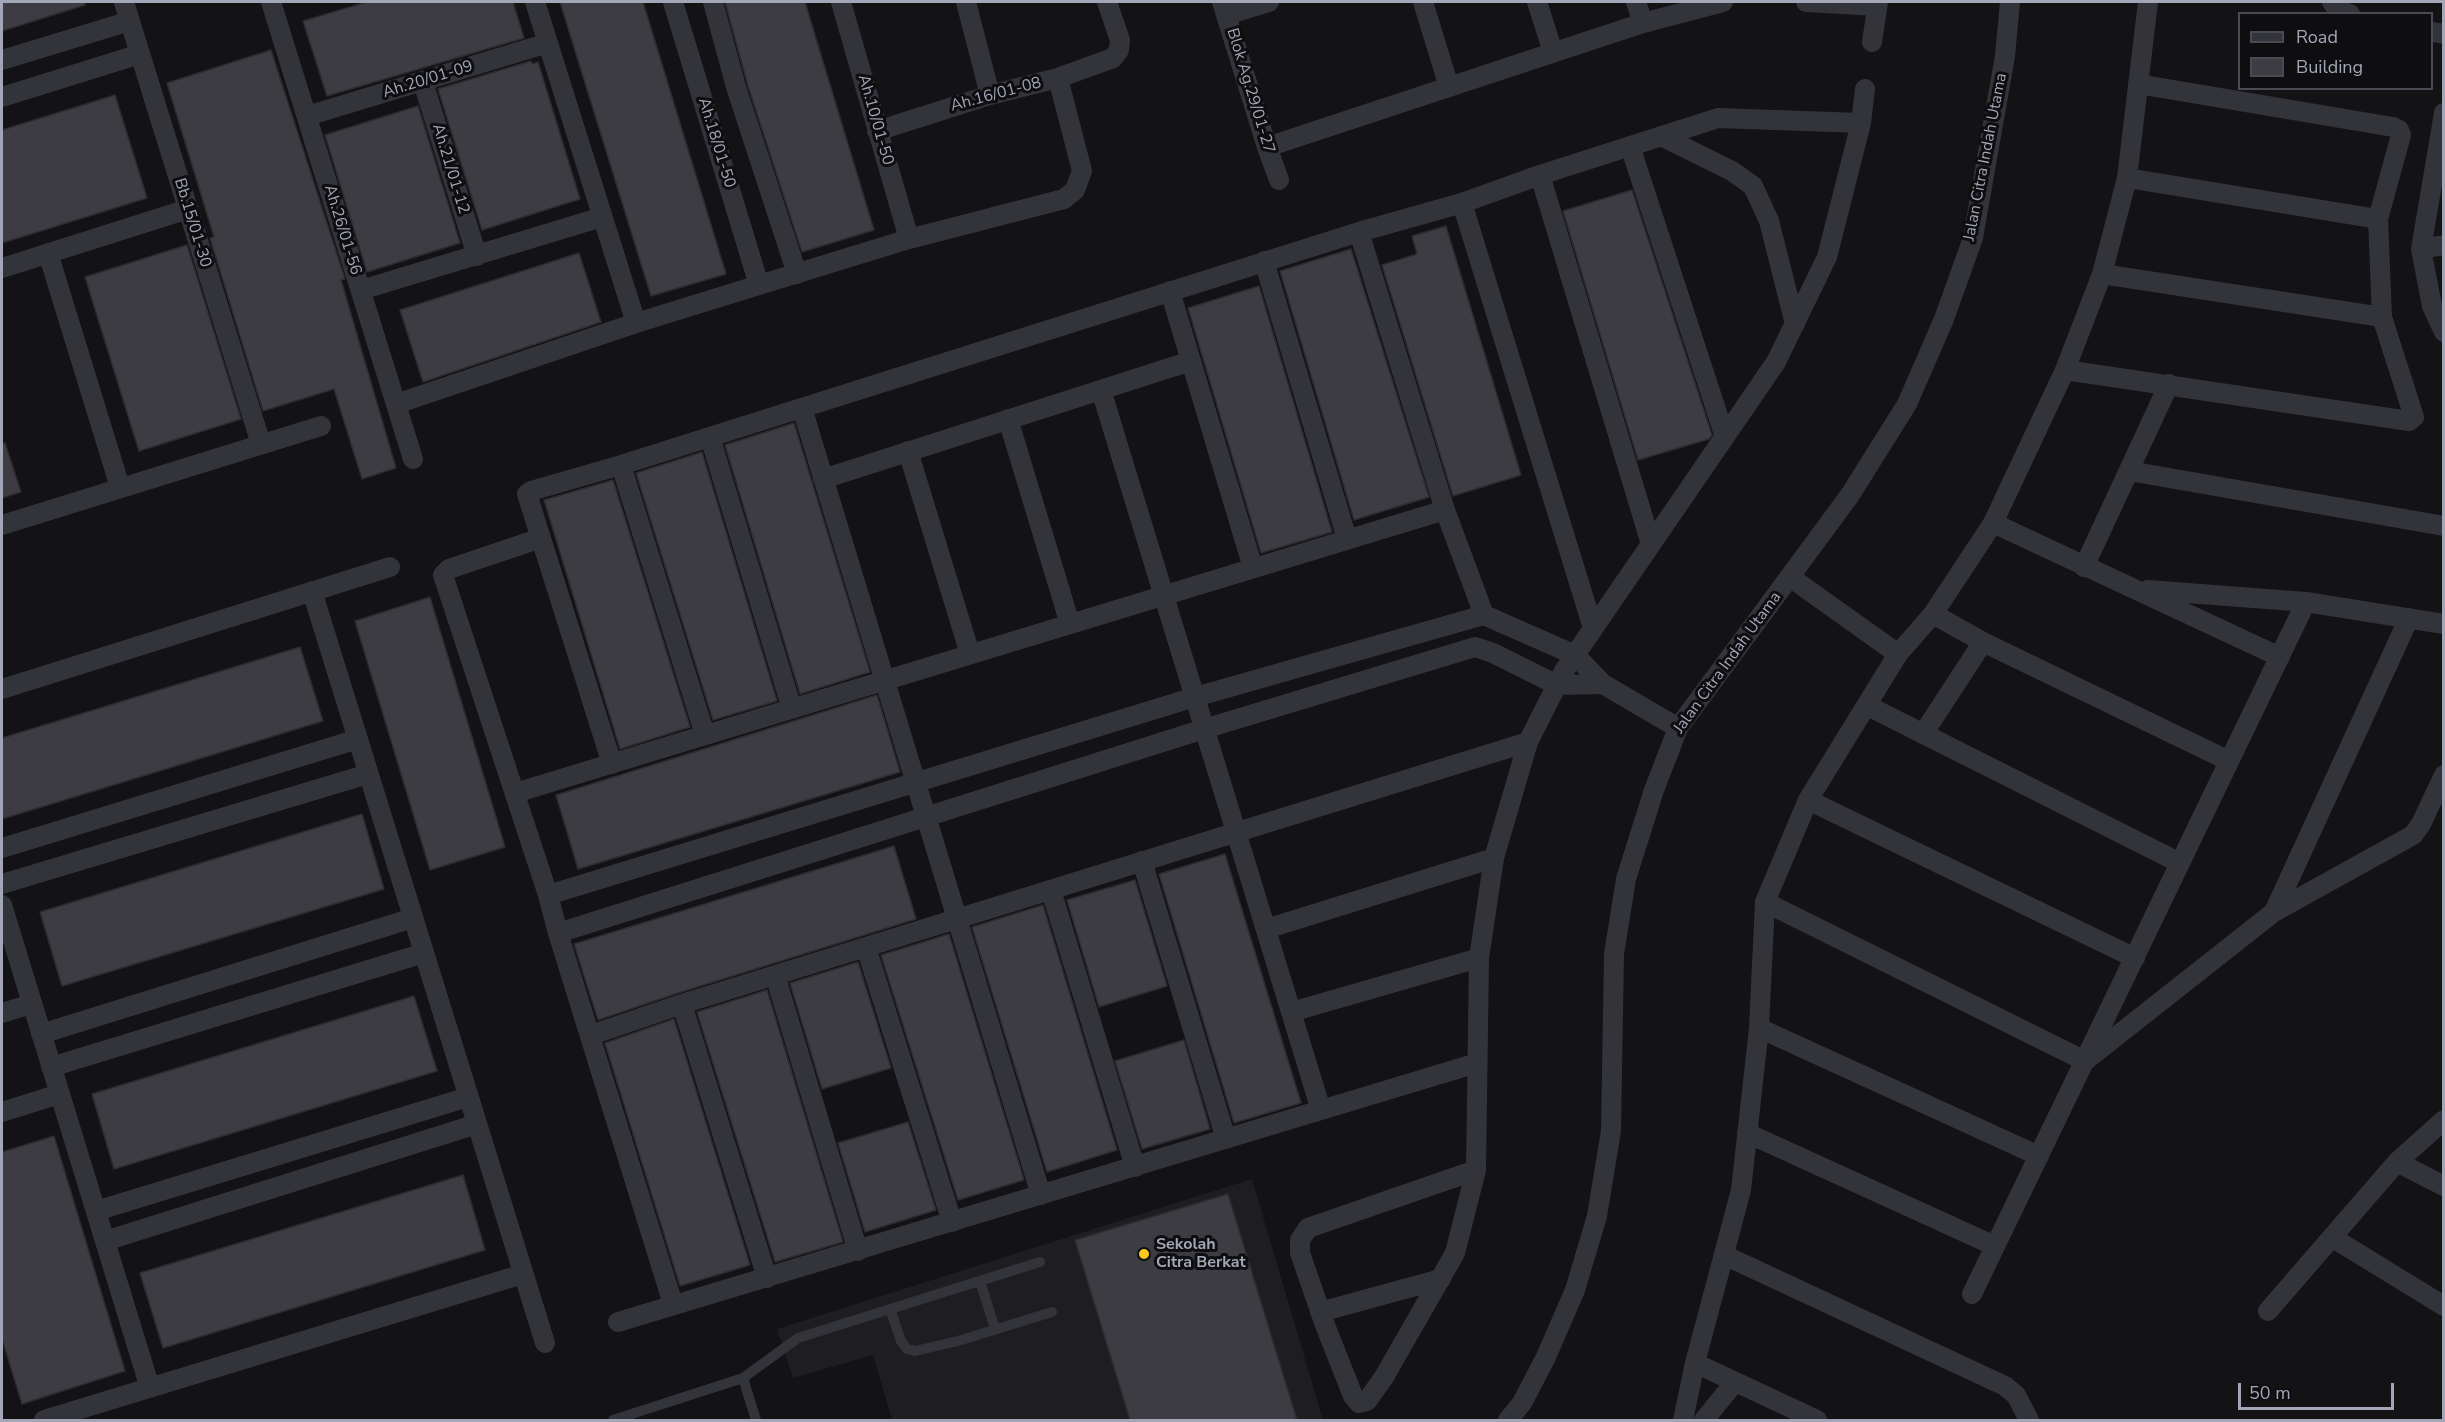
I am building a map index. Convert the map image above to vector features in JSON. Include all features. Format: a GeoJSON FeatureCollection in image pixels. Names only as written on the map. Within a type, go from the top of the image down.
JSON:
{"type":"FeatureCollection","features":[{"type":"Feature","properties":{"kind":"street","name":"Bb.15/01-30"},"geometry":{"type":"LineString","coordinates":[[124,2],[261,444]]}},
{"type":"Feature","properties":{"kind":"street"},"geometry":{"type":"LineString","coordinates":[[535,2],[636,323]]}},
{"type":"Feature","properties":{"kind":"street","name":"Ah.18/01-50"},"geometry":{"type":"LineString","coordinates":[[673,2],[759,285]]}},
{"type":"Feature","properties":{"kind":"street"},"geometry":{"type":"LineString","coordinates":[[712,2],[736,87],[796,274]]}},
{"type":"Feature","properties":{"kind":"street","name":"Ah.10/01-50"},"geometry":{"type":"LineString","coordinates":[[841,2],[909,239]]}},
{"type":"Feature","properties":{"kind":"street"},"geometry":{"type":"LineString","coordinates":[[966,2],[990,94]]}},
{"type":"Feature","properties":{"kind":"street","name":"Ah.16/01-08"},"geometry":{"type":"LineString","coordinates":[[878,130],[990,94],[1058,78],[1113,57],[1119,50],[1120,39],[1107,2]]}},
{"type":"Feature","properties":{"kind":"street"},"geometry":{"type":"LineString","coordinates":[[1224,8],[1269,2]]}},
{"type":"Feature","properties":{"kind":"street"},"geometry":{"type":"LineString","coordinates":[[1423,2],[1449,87]]}},
{"type":"Feature","properties":{"kind":"street"},"geometry":{"type":"LineString","coordinates":[[1537,2],[1553,52]]}},
{"type":"Feature","properties":{"kind":"street"},"geometry":{"type":"LineString","coordinates":[[1636,2],[1643,23]]}},
{"type":"Feature","properties":{"kind":"street"},"geometry":{"type":"LineString","coordinates":[[1267,147],[1643,23],[1723,2]]}},
{"type":"Feature","properties":{"kind":"street"},"geometry":{"type":"LineString","coordinates":[[1806,2],[1877,4],[1872,42]]}},
{"type":"Feature","properties":{"kind":"street","name":"Jalan Citra Indah Utama"},"geometry":{"type":"LineString","coordinates":[[1508,1420],[1522,1403],[1546,1357],[1575,1290],[1597,1216],[1611,1131],[1614,954],[1626,879],[1654,790],[1678,728],[1850,495],[1907,404],[1944,319],[1972,238],[2005,56],[2010,2]]}},
{"type":"Feature","properties":{"kind":"street"},"geometry":{"type":"LineString","coordinates":[[1683,1420],[1695,1363],[1741,1190],[1759,1028],[1765,902],[1808,800],[1898,654],[1933,615],[1993,523],[2065,370],[2102,274],[2127,178],[2148,2]]}},
{"type":"Feature","properties":{"kind":"street"},"geometry":{"type":"LineString","coordinates":[[2332,2],[2338,10],[2344,12]]}},
{"type":"Feature","properties":{"kind":"street","name":"Ah.26/01-56"},"geometry":{"type":"LineString","coordinates":[[276,3],[307,116],[413,459]]}},
{"type":"Feature","properties":{"kind":"street","name":"Blok Ag.29/01-27"},"geometry":{"type":"LineString","coordinates":[[1224,8],[1267,147],[1280,180]]}},
{"type":"Feature","properties":{"kind":"street"},"geometry":{"type":"LineString","coordinates":[[2,60],[130,21]]}},
{"type":"Feature","properties":{"kind":"street","name":"Ah.20/01-09"},"geometry":{"type":"LineString","coordinates":[[307,116],[548,43]]}},
{"type":"Feature","properties":{"kind":"street"},"geometry":{"type":"LineString","coordinates":[[2,97],[140,54]]}},
{"type":"Feature","properties":{"kind":"street"},"geometry":{"type":"LineString","coordinates":[[396,404],[636,323],[759,285],[909,239],[1064,199],[1075,190],[1082,171],[1058,78]]}},
{"type":"Feature","properties":{"kind":"street","name":"Ah.21/01-12"},"geometry":{"type":"LineString","coordinates":[[423,82],[477,256]]}},
{"type":"Feature","properties":{"kind":"street"},"geometry":{"type":"LineString","coordinates":[[2065,370],[2409,421],[2414,417],[2382,316],[2378,219],[2401,135],[2399,130],[2393,127],[2138,84]]}},
{"type":"Feature","properties":{"kind":"street"},"geometry":{"type":"LineString","coordinates":[[1476,1170],[1308,1228],[1303,1233],[1299,1245],[1320,1312],[1353,1396],[1359,1403],[1367,1401],[1396,1357],[1455,1253],[1476,1170],[1479,958],[1494,858],[1528,742],[1575,655],[1776,362],[1827,256],[1861,123],[1865,89]]}},
{"type":"Feature","properties":{"kind":"street"},"geometry":{"type":"LineString","coordinates":[[2444,113],[2421,249],[2432,306],[2444,332]]}},
{"type":"Feature","properties":{"kind":"street"},"geometry":{"type":"LineString","coordinates":[[612,764],[527,494],[531,491],[621,465],[1264,261],[1462,203],[1540,175],[1718,118],[1861,123]]}},
{"type":"Feature","properties":{"kind":"street"},"geometry":{"type":"LineString","coordinates":[[1661,136],[1732,171],[1754,186],[1769,221],[1795,324]]}},
{"type":"Feature","properties":{"kind":"street"},"geometry":{"type":"LineString","coordinates":[[1630,146],[1725,437]]}},
{"type":"Feature","properties":{"kind":"street"},"geometry":{"type":"LineString","coordinates":[[1540,175],[1652,544]]}},
{"type":"Feature","properties":{"kind":"street"},"geometry":{"type":"LineString","coordinates":[[2127,178],[2378,219]]}},
{"type":"Feature","properties":{"kind":"street"},"geometry":{"type":"LineString","coordinates":[[1462,203],[1593,628]]}},
{"type":"Feature","properties":{"kind":"street"},"geometry":{"type":"LineString","coordinates":[[2,268],[188,209]]}},
{"type":"Feature","properties":{"kind":"street"},"geometry":{"type":"LineString","coordinates":[[361,291],[602,217]]}},
{"type":"Feature","properties":{"kind":"street"},"geometry":{"type":"LineString","coordinates":[[1359,232],[1444,510],[1484,615]]}},
{"type":"Feature","properties":{"kind":"street"},"geometry":{"type":"LineString","coordinates":[[2421,249],[2444,245]]}},
{"type":"Feature","properties":{"kind":"street"},"geometry":{"type":"LineString","coordinates":[[48,253],[120,488]]}},
{"type":"Feature","properties":{"kind":"street"},"geometry":{"type":"LineString","coordinates":[[1264,261],[1347,539]]}},
{"type":"Feature","properties":{"kind":"street"},"geometry":{"type":"LineString","coordinates":[[2102,274],[2382,316]]}},
{"type":"Feature","properties":{"kind":"street"},"geometry":{"type":"LineString","coordinates":[[1170,291],[1253,568]]}},
{"type":"Feature","properties":{"kind":"street"},"geometry":{"type":"LineString","coordinates":[[823,478],[1191,361]]}},
{"type":"Feature","properties":{"kind":"street"},"geometry":{"type":"LineString","coordinates":[[2084,567],[2169,384]]}},
{"type":"Feature","properties":{"kind":"street"},"geometry":{"type":"LineString","coordinates":[[1101,390],[1321,1110]]}},
{"type":"Feature","properties":{"kind":"street"},"geometry":{"type":"LineString","coordinates":[[802,408],[1041,1195]]}},
{"type":"Feature","properties":{"kind":"street"},"geometry":{"type":"LineString","coordinates":[[1008,419],[1070,624]]}},
{"type":"Feature","properties":{"kind":"street"},"geometry":{"type":"LineString","coordinates":[[2,525],[321,426]]}},
{"type":"Feature","properties":{"kind":"street"},"geometry":{"type":"LineString","coordinates":[[710,437],[792,709]]}},
{"type":"Feature","properties":{"kind":"street"},"geometry":{"type":"LineString","coordinates":[[908,451],[970,654]]}},
{"type":"Feature","properties":{"kind":"street"},"geometry":{"type":"LineString","coordinates":[[621,465],[705,735]]}},
{"type":"Feature","properties":{"kind":"street"},"geometry":{"type":"LineString","coordinates":[[2129,471],[2444,526]]}},
{"type":"Feature","properties":{"kind":"street"},"geometry":{"type":"LineString","coordinates":[[514,792],[1444,510]]}},
{"type":"Feature","properties":{"kind":"street"},"geometry":{"type":"LineString","coordinates":[[1993,523],[2280,657]]}},
{"type":"Feature","properties":{"kind":"street"},"geometry":{"type":"LineString","coordinates":[[541,538],[449,569],[443,575],[548,895],[673,1304]]}},
{"type":"Feature","properties":{"kind":"street"},"geometry":{"type":"LineString","coordinates":[[2,689],[390,567]]}},
{"type":"Feature","properties":{"kind":"street"},"geometry":{"type":"LineString","coordinates":[[1790,577],[1898,654]]}},
{"type":"Feature","properties":{"kind":"street"},"geometry":{"type":"LineString","coordinates":[[2135,589],[2306,602],[2444,624]]}},
{"type":"Feature","properties":{"kind":"street"},"geometry":{"type":"LineString","coordinates":[[312,591],[545,1343]]}},
{"type":"Feature","properties":{"kind":"street"},"geometry":{"type":"LineString","coordinates":[[1972,1294],[2306,602]]}},
{"type":"Feature","properties":{"kind":"street"},"geometry":{"type":"LineString","coordinates":[[548,895],[1194,697],[1484,615],[1575,655],[1603,684],[1678,728]]}},
{"type":"Feature","properties":{"kind":"street"},"geometry":{"type":"LineString","coordinates":[[1933,615],[1983,642],[2229,761]]}},
{"type":"Feature","properties":{"kind":"street"},"geometry":{"type":"LineString","coordinates":[[2274,912],[2409,618]]}},
{"type":"Feature","properties":{"kind":"street"},"geometry":{"type":"LineString","coordinates":[[1923,734],[1983,642]]}},
{"type":"Feature","properties":{"kind":"street"},"geometry":{"type":"LineString","coordinates":[[558,933],[1204,729],[1475,647],[1493,653],[1557,685],[1603,684]]}},
{"type":"Feature","properties":{"kind":"street"},"geometry":{"type":"LineString","coordinates":[[1868,706],[2180,863]]}},
{"type":"Feature","properties":{"kind":"street"},"geometry":{"type":"LineString","coordinates":[[2,848],[358,739]]}},
{"type":"Feature","properties":{"kind":"street"},"geometry":{"type":"LineString","coordinates":[[591,1035],[682,1004],[1528,742]]}},
{"type":"Feature","properties":{"kind":"street"},"geometry":{"type":"LineString","coordinates":[[2,884],[368,774]]}},
{"type":"Feature","properties":{"kind":"street"},"geometry":{"type":"LineString","coordinates":[[2085,1061],[2274,912],[2413,835],[2421,824],[2444,774]]}},
{"type":"Feature","properties":{"kind":"street"},"geometry":{"type":"LineString","coordinates":[[1808,800],[2135,958]]}},
{"type":"Feature","properties":{"kind":"street"},"geometry":{"type":"LineString","coordinates":[[1266,929],[1494,858]]}},
{"type":"Feature","properties":{"kind":"street"},"geometry":{"type":"LineString","coordinates":[[1142,861],[1226,1139]]}},
{"type":"Feature","properties":{"kind":"street"},"geometry":{"type":"LineString","coordinates":[[1051,890],[1135,1167]]}},
{"type":"Feature","properties":{"kind":"street"},"geometry":{"type":"LineString","coordinates":[[1765,902],[2085,1061]]}},
{"type":"Feature","properties":{"kind":"street"},"geometry":{"type":"LineString","coordinates":[[2,905],[150,1388]]}},
{"type":"Feature","properties":{"kind":"street"},"geometry":{"type":"LineString","coordinates":[[41,1034],[413,918]]}},
{"type":"Feature","properties":{"kind":"street"},"geometry":{"type":"LineString","coordinates":[[866,947],[952,1222]]}},
{"type":"Feature","properties":{"kind":"street"},"geometry":{"type":"LineString","coordinates":[[51,1067],[424,953]]}},
{"type":"Feature","properties":{"kind":"street"},"geometry":{"type":"LineString","coordinates":[[1291,1012],[1479,958]]}},
{"type":"Feature","properties":{"kind":"street"},"geometry":{"type":"LineString","coordinates":[[775,975],[858,1251]]}},
{"type":"Feature","properties":{"kind":"street"},"geometry":{"type":"LineString","coordinates":[[2,1013],[32,1004]]}},
{"type":"Feature","properties":{"kind":"street"},"geometry":{"type":"LineString","coordinates":[[682,1004],[767,1278]]}},
{"type":"Feature","properties":{"kind":"street"},"geometry":{"type":"LineString","coordinates":[[1759,1028],[2039,1156]]}},
{"type":"Feature","properties":{"kind":"street"},"geometry":{"type":"LineString","coordinates":[[618,1322],[1478,1063]]}},
{"type":"Feature","properties":{"kind":"street"},"geometry":{"type":"LineString","coordinates":[[2,1112],[59,1095]]}},
{"type":"Feature","properties":{"kind":"street"},"geometry":{"type":"LineString","coordinates":[[96,1211],[468,1097]]}},
{"type":"Feature","properties":{"kind":"street"},"geometry":{"type":"LineString","coordinates":[[2268,1311],[2397,1162],[2444,1120]]}},
{"type":"Feature","properties":{"kind":"street"},"geometry":{"type":"LineString","coordinates":[[105,1241],[477,1124]]}},
{"type":"Feature","properties":{"kind":"street"},"geometry":{"type":"LineString","coordinates":[[1747,1133],[1995,1246]]}},
{"type":"Feature","properties":{"kind":"street"},"geometry":{"type":"LineString","coordinates":[[2397,1162],[2444,1186]]}},
{"type":"Feature","properties":{"kind":"street"},"geometry":{"type":"LineString","coordinates":[[2333,1238],[2444,1306]]}},
{"type":"Feature","properties":{"kind":"street"},"geometry":{"type":"LineString","coordinates":[[1724,1255],[2005,1386],[2016,1395],[2030,1420]]}},
{"type":"Feature","properties":{"kind":"street"},"geometry":{"type":"LineString","coordinates":[[44,1420],[523,1274]]}},
{"type":"Feature","properties":{"kind":"street"},"geometry":{"type":"LineString","coordinates":[[1320,1312],[1441,1279]]}},
{"type":"Feature","properties":{"kind":"street"},"geometry":{"type":"LineString","coordinates":[[1695,1363],[1817,1420]]}},
{"type":"Feature","properties":{"kind":"street"},"geometry":{"type":"LineString","coordinates":[[1704,1420],[1735,1382]]}},
{"type":"Feature","properties":{"kind":"lane"},"geometry":{"type":"LineString","coordinates":[[613,1420],[743,1378],[798,1338],[1040,1262]]}},
{"type":"Feature","properties":{"kind":"lane"},"geometry":{"type":"LineString","coordinates":[[980,1281],[995,1329]]}},
{"type":"Feature","properties":{"kind":"lane"},"geometry":{"type":"LineString","coordinates":[[890,1309],[901,1341],[907,1349],[915,1351],[1052,1312]]}},
{"type":"Feature","properties":{"kind":"lane"},"geometry":{"type":"LineString","coordinates":[[743,1378],[756,1420]]}},
{"type":"Feature","properties":{"kind":"shaded area","name":"Sekolah Citra Berkat"},"geometry":{"type":"Polygon","coordinates":[[[1252,1179],[1323,1420],[892,1420],[873,1355],[793,1378],[777,1329],[1252,1179]]]}},
{"type":"Feature","properties":{"kind":"building"},"geometry":{"type":"Polygon","coordinates":[[[2,2],[84,2],[85,5],[2,31],[2,2]]]}},
{"type":"Feature","properties":{"kind":"building"},"geometry":{"type":"Polygon","coordinates":[[[367,2],[513,2],[524,38],[327,96],[303,21],[367,2]]]}},
{"type":"Feature","properties":{"kind":"building"},"geometry":{"type":"Polygon","coordinates":[[[560,2],[643,2],[726,274],[651,296],[560,2]]]}},
{"type":"Feature","properties":{"kind":"building"},"geometry":{"type":"Polygon","coordinates":[[[725,2],[805,2],[874,230],[802,252],[748,86],[725,2]]]}},
{"type":"Feature","properties":{"kind":"building"},"geometry":{"type":"Polygon","coordinates":[[[271,50],[345,279],[341,280],[396,468],[362,479],[334,389],[263,411],[210,238],[214,237],[167,83],[271,50]]]}},
{"type":"Feature","properties":{"kind":"building"},"geometry":{"type":"Polygon","coordinates":[[[531,61],[532,64],[538,62],[580,199],[482,230],[438,89],[531,61]]]}},
{"type":"Feature","properties":{"kind":"building"},"geometry":{"type":"Polygon","coordinates":[[[115,95],[147,198],[2,243],[2,130],[115,95]]]}},
{"type":"Feature","properties":{"kind":"building"},"geometry":{"type":"Polygon","coordinates":[[[418,106],[460,243],[367,272],[325,135],[418,106]]]}},
{"type":"Feature","properties":{"kind":"building"},"geometry":{"type":"Polygon","coordinates":[[[1632,190],[1712,435],[1709,439],[1638,460],[1563,211],[1632,190]]]}},
{"type":"Feature","properties":{"kind":"building"},"geometry":{"type":"Polygon","coordinates":[[[1446,226],[1521,475],[1453,496],[1382,265],[1417,254],[1412,236],[1446,226]]]}},
{"type":"Feature","properties":{"kind":"building"},"geometry":{"type":"Polygon","coordinates":[[[187,245],[241,419],[139,451],[85,277],[187,245]]]}},
{"type":"Feature","properties":{"kind":"building"},"geometry":{"type":"Polygon","coordinates":[[[1351,249],[1429,497],[1354,520],[1280,271],[1351,249]]]}},
{"type":"Feature","properties":{"kind":"building"},"geometry":{"type":"Polygon","coordinates":[[[579,253],[601,322],[423,382],[400,310],[579,253]]]}},
{"type":"Feature","properties":{"kind":"building"},"geometry":{"type":"Polygon","coordinates":[[[1259,286],[1332,532],[1261,553],[1188,308],[1259,286]]]}},
{"type":"Feature","properties":{"kind":"building"},"geometry":{"type":"Polygon","coordinates":[[[794,423],[870,672],[800,694],[725,445],[794,423]]]}},
{"type":"Feature","properties":{"kind":"building"},"geometry":{"type":"Polygon","coordinates":[[[2,443],[5,443],[21,492],[2,498],[2,443]]]}},
{"type":"Feature","properties":{"kind":"building"},"geometry":{"type":"Polygon","coordinates":[[[702,452],[777,701],[713,720],[636,473],[702,452]]]}},
{"type":"Feature","properties":{"kind":"building"},"geometry":{"type":"Polygon","coordinates":[[[613,480],[690,727],[620,749],[544,500],[613,480]]]}},
{"type":"Feature","properties":{"kind":"building"},"geometry":{"type":"Polygon","coordinates":[[[430,597],[505,847],[430,870],[355,621],[430,597]]]}},
{"type":"Feature","properties":{"kind":"building"},"geometry":{"type":"Polygon","coordinates":[[[300,647],[323,721],[2,819],[2,738],[300,647]]]}},
{"type":"Feature","properties":{"kind":"building"},"geometry":{"type":"Polygon","coordinates":[[[877,695],[900,772],[578,869],[556,795],[877,695]]]}},
{"type":"Feature","properties":{"kind":"building"},"geometry":{"type":"Polygon","coordinates":[[[362,814],[384,889],[62,986],[40,912],[362,814]]]}},
{"type":"Feature","properties":{"kind":"building"},"geometry":{"type":"Polygon","coordinates":[[[894,846],[916,919],[598,1020],[574,944],[894,846]]]}},
{"type":"Feature","properties":{"kind":"building"},"geometry":{"type":"Polygon","coordinates":[[[1225,854],[1301,1103],[1234,1123],[1159,874],[1225,854]]]}},
{"type":"Feature","properties":{"kind":"building"},"geometry":{"type":"Polygon","coordinates":[[[1135,880],[1167,986],[1099,1007],[1067,900],[1135,880]]]}},
{"type":"Feature","properties":{"kind":"building"},"geometry":{"type":"Polygon","coordinates":[[[1043,905],[1117,1150],[1047,1172],[972,927],[1043,905]]]}},
{"type":"Feature","properties":{"kind":"building"},"geometry":{"type":"Polygon","coordinates":[[[949,934],[1024,1180],[958,1200],[881,955],[949,934]]]}},
{"type":"Feature","properties":{"kind":"building"},"geometry":{"type":"Polygon","coordinates":[[[858,962],[891,1068],[822,1089],[790,983],[858,962]]]}},
{"type":"Feature","properties":{"kind":"building"},"geometry":{"type":"Polygon","coordinates":[[[767,990],[843,1242],[775,1262],[697,1012],[767,990]]]}},
{"type":"Feature","properties":{"kind":"building"},"geometry":{"type":"Polygon","coordinates":[[[414,996],[437,1071],[114,1169],[92,1094],[414,996]]]}},
{"type":"Feature","properties":{"kind":"building"},"geometry":{"type":"Polygon","coordinates":[[[674,1019],[750,1265],[680,1286],[605,1043],[674,1019]]]}},
{"type":"Feature","properties":{"kind":"building"},"geometry":{"type":"Polygon","coordinates":[[[1184,1040],[1210,1129],[1142,1149],[1115,1061],[1184,1040]]]}},
{"type":"Feature","properties":{"kind":"building"},"geometry":{"type":"Polygon","coordinates":[[[908,1122],[936,1210],[865,1232],[838,1143],[908,1122]]]}},
{"type":"Feature","properties":{"kind":"building"},"geometry":{"type":"Polygon","coordinates":[[[54,1136],[125,1371],[22,1404],[2,1339],[2,1152],[54,1136]]]}},
{"type":"Feature","properties":{"kind":"building"},"geometry":{"type":"Polygon","coordinates":[[[463,1175],[485,1250],[163,1348],[140,1273],[463,1175]]]}},
{"type":"Feature","properties":{"kind":"building"},"geometry":{"type":"Polygon","coordinates":[[[1228,1194],[1297,1420],[1130,1420],[1075,1240],[1228,1194]]]}},
{"type":"Feature","properties":{"kind":"place","name":"Sekolah Citra Berkat"},"geometry":{"type":"Point","coordinates":[1144,1254]}}]}
